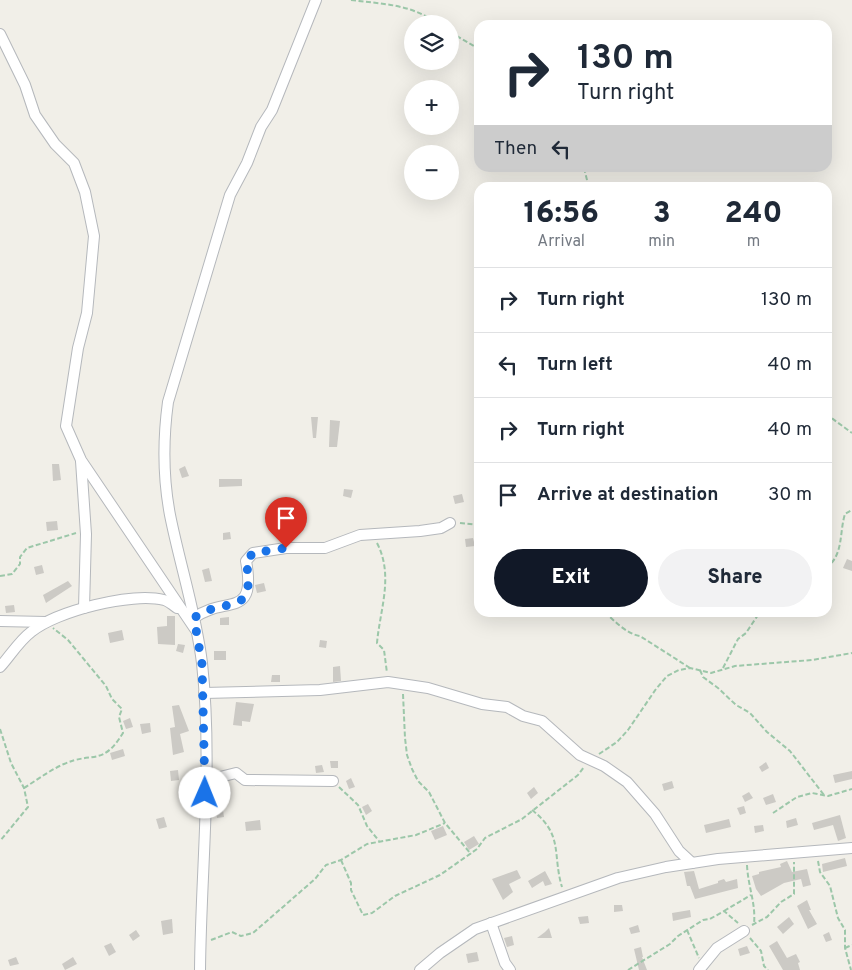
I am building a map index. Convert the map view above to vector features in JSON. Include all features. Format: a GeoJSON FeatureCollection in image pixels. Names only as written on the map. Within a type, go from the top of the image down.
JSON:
{"type":"FeatureCollection","features":[{"type":"Feature","properties":{"kind":"street"},"geometry":{"type":"LineString","coordinates":[[200,970],[206,777],[204,693],[197,632],[170,514],[164,456],[168,402],[230,195],[247,162],[261,127],[272,110],[316,0]]}},
{"type":"Feature","properties":{"kind":"street"},"geometry":{"type":"LineString","coordinates":[[0,34],[25,85],[35,115],[55,144],[74,163],[85,192],[94,236],[88,313],[78,348],[66,426],[81,460],[197,632]]}},
{"type":"Feature","properties":{"kind":"street"},"geometry":{"type":"LineString","coordinates":[[81,460],[86,534],[84,608]]}},
{"type":"Feature","properties":{"kind":"street"},"geometry":{"type":"LineString","coordinates":[[194,618],[211,609],[236,605],[245,596],[250,587],[246,561],[253,553],[286,548],[325,548],[360,535],[420,531],[441,528],[450,523]]}},
{"type":"Feature","properties":{"kind":"street"},"geometry":{"type":"LineString","coordinates":[[0,667],[30,632],[47,622],[84,608],[108,602],[144,598],[165,600],[181,610]]}},
{"type":"Feature","properties":{"kind":"street"},"geometry":{"type":"LineString","coordinates":[[0,621],[47,622]]}},
{"type":"Feature","properties":{"kind":"street"},"geometry":{"type":"LineString","coordinates":[[204,693],[320,690],[388,682],[428,688],[482,704],[507,707],[523,716],[542,721],[551,727],[570,747],[589,761],[604,766],[627,782],[655,814],[679,851],[692,863]]}},
{"type":"Feature","properties":{"kind":"street"},"geometry":{"type":"LineString","coordinates":[[206,777],[220,777],[236,773],[245,780],[333,781]]}},
{"type":"Feature","properties":{"kind":"street"},"geometry":{"type":"LineString","coordinates":[[420,970],[459,938],[490,923],[618,878],[692,863],[852,848]]}},
{"type":"Feature","properties":{"kind":"street"},"geometry":{"type":"LineString","coordinates":[[490,923],[505,964],[510,970]]}},
{"type":"Feature","properties":{"kind":"street"},"geometry":{"type":"LineString","coordinates":[[701,967],[717,948],[744,931]]}},
{"type":"Feature","properties":{"kind":"path"},"geometry":{"type":"LineString","coordinates":[[351,0],[410,8],[426,15]]}},
{"type":"Feature","properties":{"kind":"path"},"geometry":{"type":"LineString","coordinates":[[459,37],[474,45]]}},
{"type":"Feature","properties":{"kind":"path"},"geometry":{"type":"LineString","coordinates":[[832,418],[852,433]]}},
{"type":"Feature","properties":{"kind":"path"},"geometry":{"type":"LineString","coordinates":[[832,564],[843,534],[842,522],[845,514],[852,510]]}},
{"type":"Feature","properties":{"kind":"path"},"geometry":{"type":"LineString","coordinates":[[450,523],[474,525]]}},
{"type":"Feature","properties":{"kind":"path"},"geometry":{"type":"LineString","coordinates":[[0,576],[12,574],[20,564],[20,557],[27,548],[76,533],[86,534]]}},
{"type":"Feature","properties":{"kind":"path"},"geometry":{"type":"LineString","coordinates":[[375,534],[386,569],[383,585],[385,601],[377,643],[384,650],[388,682]]}},
{"type":"Feature","properties":{"kind":"path"},"geometry":{"type":"LineString","coordinates":[[609,617],[631,633],[640,636],[690,668],[711,673],[723,668],[812,660],[852,653]]}},
{"type":"Feature","properties":{"kind":"path"},"geometry":{"type":"LineString","coordinates":[[723,668],[738,639],[746,633],[757,617]]}},
{"type":"Feature","properties":{"kind":"path"},"geometry":{"type":"LineString","coordinates":[[24,788],[64,764],[95,758],[107,752],[115,746],[124,733],[119,717],[122,709],[112,699],[106,686],[68,640],[57,633],[47,622]]}},
{"type":"Feature","properties":{"kind":"path"},"geometry":{"type":"LineString","coordinates":[[341,860],[351,883],[351,890],[363,915],[372,913],[394,896],[440,874],[471,854],[485,838],[522,819],[578,775],[589,761],[617,742],[667,676],[679,670],[690,668]]}},
{"type":"Feature","properties":{"kind":"path"},"geometry":{"type":"LineString","coordinates":[[700,670],[703,677],[736,705],[750,713],[767,732],[790,751],[824,795]]}},
{"type":"Feature","properties":{"kind":"path"},"geometry":{"type":"LineString","coordinates":[[401,684],[404,697],[407,755],[412,769],[418,781],[429,792],[445,823],[471,854]]}},
{"type":"Feature","properties":{"kind":"path"},"geometry":{"type":"LineString","coordinates":[[0,729],[11,764],[24,788],[28,807],[0,841]]}},
{"type":"Feature","properties":{"kind":"path"},"geometry":{"type":"LineString","coordinates":[[333,781],[358,805],[367,826],[379,841]]}},
{"type":"Feature","properties":{"kind":"path"},"geometry":{"type":"LineString","coordinates":[[773,813],[797,797],[812,792],[824,795],[852,789]]}},
{"type":"Feature","properties":{"kind":"path"},"geometry":{"type":"LineString","coordinates":[[532,810],[544,819],[552,834],[559,861],[558,874],[565,897]]}},
{"type":"Feature","properties":{"kind":"path"},"geometry":{"type":"LineString","coordinates":[[200,941],[216,940],[232,932],[241,936],[253,933],[315,879],[326,865],[341,860],[367,844],[416,835],[445,823]]}},
{"type":"Feature","properties":{"kind":"path"},"geometry":{"type":"LineString","coordinates":[[816,851],[820,872],[830,886],[838,918],[845,930],[846,948],[851,970]]}},
{"type":"Feature","properties":{"kind":"path"},"geometry":{"type":"LineString","coordinates":[[744,931],[767,917],[781,902],[794,894],[794,853]]}},
{"type":"Feature","properties":{"kind":"path"},"geometry":{"type":"LineString","coordinates":[[747,857],[751,895],[756,907],[754,924]]}},
{"type":"Feature","properties":{"kind":"path"},"geometry":{"type":"LineString","coordinates":[[628,970],[670,944],[687,930],[751,895]]}},
{"type":"Feature","properties":{"kind":"path"},"geometry":{"type":"LineString","coordinates":[[724,911],[761,951],[764,966],[768,970]]}},
{"type":"Feature","properties":{"kind":"path"},"geometry":{"type":"LineString","coordinates":[[687,930],[701,967]]}},
{"type":"Feature","properties":{"kind":"path"},"geometry":{"type":"LineString","coordinates":[[846,948],[852,945]]}},
{"type":"Feature","properties":{"kind":"building"},"geometry":{"type":"Polygon","coordinates":[[[311,417],[318,417],[316,438],[313,438],[311,417]]]}},
{"type":"Feature","properties":{"kind":"building"},"geometry":{"type":"Polygon","coordinates":[[[330,420],[340,421],[337,447],[329,447],[330,420]]]}},
{"type":"Feature","properties":{"kind":"building"},"geometry":{"type":"Polygon","coordinates":[[[52,464],[59,464],[61,480],[53,481],[52,464]]]}},
{"type":"Feature","properties":{"kind":"building"},"geometry":{"type":"Polygon","coordinates":[[[185,466],[189,476],[182,478],[179,469],[185,466]]]}},
{"type":"Feature","properties":{"kind":"building"},"geometry":{"type":"Polygon","coordinates":[[[219,479],[242,479],[242,486],[219,487],[219,479]]]}},
{"type":"Feature","properties":{"kind":"building"},"geometry":{"type":"Polygon","coordinates":[[[344,489],[353,490],[351,498],[343,496],[344,489]]]}},
{"type":"Feature","properties":{"kind":"building"},"geometry":{"type":"Polygon","coordinates":[[[462,494],[464,502],[455,504],[453,496],[462,494]]]}},
{"type":"Feature","properties":{"kind":"building"},"geometry":{"type":"Polygon","coordinates":[[[57,521],[58,530],[47,531],[46,522],[57,521]]]}},
{"type":"Feature","properties":{"kind":"building"},"geometry":{"type":"Polygon","coordinates":[[[230,532],[231,539],[223,540],[223,533],[230,532]]]}},
{"type":"Feature","properties":{"kind":"building"},"geometry":{"type":"Polygon","coordinates":[[[473,538],[474,546],[466,547],[465,539],[473,538]]]}},
{"type":"Feature","properties":{"kind":"building"},"geometry":{"type":"Polygon","coordinates":[[[847,559],[852,561],[852,571],[843,568],[847,559]]]}},
{"type":"Feature","properties":{"kind":"building"},"geometry":{"type":"Polygon","coordinates":[[[42,565],[44,573],[36,575],[34,567],[42,565]]]}},
{"type":"Feature","properties":{"kind":"building"},"geometry":{"type":"Polygon","coordinates":[[[209,568],[212,581],[205,582],[202,570],[209,568]]]}},
{"type":"Feature","properties":{"kind":"building"},"geometry":{"type":"Polygon","coordinates":[[[68,581],[72,586],[46,603],[43,595],[68,581]]]}},
{"type":"Feature","properties":{"kind":"building"},"geometry":{"type":"Polygon","coordinates":[[[264,583],[266,591],[257,593],[255,585],[264,583]]]}},
{"type":"Feature","properties":{"kind":"building"},"geometry":{"type":"Polygon","coordinates":[[[14,605],[15,612],[6,613],[5,606],[14,605]]]}},
{"type":"Feature","properties":{"kind":"building"},"geometry":{"type":"Polygon","coordinates":[[[167,616],[175,616],[175,645],[158,644],[157,627],[167,626],[167,616]]]}},
{"type":"Feature","properties":{"kind":"building"},"geometry":{"type":"Polygon","coordinates":[[[229,617],[229,625],[220,625],[220,618],[229,617]]]}},
{"type":"Feature","properties":{"kind":"building"},"geometry":{"type":"Polygon","coordinates":[[[122,630],[124,640],[110,643],[108,633],[122,630]]]}},
{"type":"Feature","properties":{"kind":"building"},"geometry":{"type":"Polygon","coordinates":[[[320,640],[327,641],[326,648],[319,647],[320,640]]]}},
{"type":"Feature","properties":{"kind":"building"},"geometry":{"type":"Polygon","coordinates":[[[178,644],[185,645],[183,653],[176,651],[178,644]]]}},
{"type":"Feature","properties":{"kind":"building"},"geometry":{"type":"Polygon","coordinates":[[[214,651],[226,651],[226,660],[214,660],[214,651]]]}},
{"type":"Feature","properties":{"kind":"building"},"geometry":{"type":"Polygon","coordinates":[[[340,666],[341,681],[333,682],[333,667],[340,666]]]}},
{"type":"Feature","properties":{"kind":"building"},"geometry":{"type":"Polygon","coordinates":[[[272,675],[280,675],[280,682],[271,682],[272,675]]]}},
{"type":"Feature","properties":{"kind":"building"},"geometry":{"type":"Polygon","coordinates":[[[236,702],[254,704],[250,722],[242,721],[242,726],[233,725],[236,702]]]}},
{"type":"Feature","properties":{"kind":"building"},"geometry":{"type":"Polygon","coordinates":[[[179,705],[189,731],[180,734],[184,752],[173,755],[170,728],[175,727],[172,706],[179,705]]]}},
{"type":"Feature","properties":{"kind":"building"},"geometry":{"type":"Polygon","coordinates":[[[130,718],[133,727],[126,729],[123,721],[130,718]]]}},
{"type":"Feature","properties":{"kind":"building"},"geometry":{"type":"Polygon","coordinates":[[[150,723],[151,732],[142,734],[140,724],[150,723]]]}},
{"type":"Feature","properties":{"kind":"building"},"geometry":{"type":"Polygon","coordinates":[[[123,749],[125,756],[112,760],[110,753],[123,749]]]}},
{"type":"Feature","properties":{"kind":"building"},"geometry":{"type":"Polygon","coordinates":[[[330,761],[338,761],[338,768],[331,768],[330,761]]]}},
{"type":"Feature","properties":{"kind":"building"},"geometry":{"type":"Polygon","coordinates":[[[766,762],[769,768],[762,772],[759,767],[766,762]]]}},
{"type":"Feature","properties":{"kind":"building"},"geometry":{"type":"Polygon","coordinates":[[[322,765],[324,772],[316,773],[315,766],[322,765]]]}},
{"type":"Feature","properties":{"kind":"building"},"geometry":{"type":"Polygon","coordinates":[[[178,770],[179,780],[171,781],[170,771],[178,770]]]}},
{"type":"Feature","properties":{"kind":"building"},"geometry":{"type":"Polygon","coordinates":[[[852,771],[852,779],[835,783],[833,775],[852,771]]]}},
{"type":"Feature","properties":{"kind":"building"},"geometry":{"type":"Polygon","coordinates":[[[351,778],[355,787],[349,789],[346,781],[351,778]]]}},
{"type":"Feature","properties":{"kind":"building"},"geometry":{"type":"Polygon","coordinates":[[[672,781],[674,788],[664,791],[662,784],[672,781]]]}},
{"type":"Feature","properties":{"kind":"building"},"geometry":{"type":"Polygon","coordinates":[[[534,787],[538,793],[531,799],[527,793],[534,787]]]}},
{"type":"Feature","properties":{"kind":"building"},"geometry":{"type":"Polygon","coordinates":[[[749,792],[753,798],[745,802],[742,796],[749,792]]]}},
{"type":"Feature","properties":{"kind":"building"},"geometry":{"type":"Polygon","coordinates":[[[773,794],[776,802],[766,805],[763,798],[773,794]]]}},
{"type":"Feature","properties":{"kind":"building"},"geometry":{"type":"Polygon","coordinates":[[[368,804],[372,811],[366,815],[362,807],[368,804]]]}},
{"type":"Feature","properties":{"kind":"building"},"geometry":{"type":"Polygon","coordinates":[[[744,806],[746,813],[740,815],[737,808],[744,806]]]}},
{"type":"Feature","properties":{"kind":"building"},"geometry":{"type":"Polygon","coordinates":[[[223,810],[224,817],[217,818],[216,812],[223,810]]]}},
{"type":"Feature","properties":{"kind":"building"},"geometry":{"type":"Polygon","coordinates":[[[840,815],[846,838],[838,841],[833,825],[814,830],[812,823],[840,815]]]}},
{"type":"Feature","properties":{"kind":"building"},"geometry":{"type":"Polygon","coordinates":[[[164,817],[167,827],[159,829],[156,819],[164,817]]]}},
{"type":"Feature","properties":{"kind":"building"},"geometry":{"type":"Polygon","coordinates":[[[796,818],[798,825],[787,828],[786,821],[796,818]]]}},
{"type":"Feature","properties":{"kind":"building"},"geometry":{"type":"Polygon","coordinates":[[[729,819],[731,827],[706,833],[704,825],[729,819]]]}},
{"type":"Feature","properties":{"kind":"building"},"geometry":{"type":"Polygon","coordinates":[[[260,820],[261,830],[246,831],[245,822],[260,820]]]}},
{"type":"Feature","properties":{"kind":"building"},"geometry":{"type":"Polygon","coordinates":[[[763,825],[764,831],[755,833],[754,826],[763,825]]]}},
{"type":"Feature","properties":{"kind":"building"},"geometry":{"type":"Polygon","coordinates":[[[443,826],[447,835],[435,840],[431,831],[443,826]]]}},
{"type":"Feature","properties":{"kind":"building"},"geometry":{"type":"Polygon","coordinates":[[[474,836],[479,844],[469,850],[464,842],[474,836]]]}},
{"type":"Feature","properties":{"kind":"building"},"geometry":{"type":"Polygon","coordinates":[[[845,858],[847,866],[823,872],[822,864],[845,858]]]}},
{"type":"Feature","properties":{"kind":"building"},"geometry":{"type":"Polygon","coordinates":[[[787,861],[792,872],[807,869],[811,885],[803,887],[801,879],[784,883],[761,896],[756,889],[752,876],[759,874],[759,872],[781,867],[780,864],[787,861]]]}},
{"type":"Feature","properties":{"kind":"building"},"geometry":{"type":"Polygon","coordinates":[[[517,870],[521,878],[509,884],[513,892],[503,900],[492,879],[517,870]]]}},
{"type":"Feature","properties":{"kind":"building"},"geometry":{"type":"Polygon","coordinates":[[[545,871],[552,884],[545,886],[543,881],[532,888],[528,881],[545,871]]]}},
{"type":"Feature","properties":{"kind":"building"},"geometry":{"type":"Polygon","coordinates":[[[694,871],[699,889],[724,879],[726,882],[737,879],[738,888],[695,899],[690,886],[687,886],[684,872],[694,871]]]}},
{"type":"Feature","properties":{"kind":"building"},"geometry":{"type":"Polygon","coordinates":[[[807,900],[811,910],[809,910],[817,924],[808,929],[797,906],[807,900]]]}},
{"type":"Feature","properties":{"kind":"building"},"geometry":{"type":"Polygon","coordinates":[[[614,905],[622,905],[623,911],[614,912],[614,905]]]}},
{"type":"Feature","properties":{"kind":"building"},"geometry":{"type":"Polygon","coordinates":[[[690,910],[691,917],[673,921],[672,913],[690,910]]]}},
{"type":"Feature","properties":{"kind":"building"},"geometry":{"type":"Polygon","coordinates":[[[588,916],[589,923],[580,924],[578,917],[588,916]]]}},
{"type":"Feature","properties":{"kind":"building"},"geometry":{"type":"Polygon","coordinates":[[[789,917],[794,924],[783,934],[777,927],[789,917]]]}},
{"type":"Feature","properties":{"kind":"building"},"geometry":{"type":"Polygon","coordinates":[[[172,919],[173,933],[163,935],[161,921],[172,919]]]}},
{"type":"Feature","properties":{"kind":"building"},"geometry":{"type":"Polygon","coordinates":[[[638,925],[640,932],[631,934],[629,928],[638,925]]]}},
{"type":"Feature","properties":{"kind":"building"},"geometry":{"type":"Polygon","coordinates":[[[549,928],[552,938],[537,938],[545,932],[549,928]]]}},
{"type":"Feature","properties":{"kind":"building"},"geometry":{"type":"Polygon","coordinates":[[[136,930],[140,936],[133,941],[129,935],[136,930]]]}},
{"type":"Feature","properties":{"kind":"building"},"geometry":{"type":"Polygon","coordinates":[[[829,932],[832,940],[826,942],[823,935],[829,932]]]}},
{"type":"Feature","properties":{"kind":"building"},"geometry":{"type":"Polygon","coordinates":[[[512,936],[514,945],[507,947],[504,938],[512,936]]]}},
{"type":"Feature","properties":{"kind":"building"},"geometry":{"type":"Polygon","coordinates":[[[777,941],[787,958],[796,954],[800,962],[798,963],[800,970],[783,970],[769,946],[777,941]]]}},
{"type":"Feature","properties":{"kind":"building"},"geometry":{"type":"Polygon","coordinates":[[[111,943],[116,952],[109,956],[104,946],[111,943]]]}},
{"type":"Feature","properties":{"kind":"building"},"geometry":{"type":"Polygon","coordinates":[[[747,946],[750,953],[740,956],[738,949],[747,946]]]}},
{"type":"Feature","properties":{"kind":"building"},"geometry":{"type":"Polygon","coordinates":[[[641,947],[642,957],[647,970],[639,970],[634,949],[641,947]]]}},
{"type":"Feature","properties":{"kind":"building"},"geometry":{"type":"Polygon","coordinates":[[[477,952],[479,961],[468,963],[466,954],[477,952]]]}},
{"type":"Feature","properties":{"kind":"building"},"geometry":{"type":"Polygon","coordinates":[[[16,957],[19,964],[10,966],[8,960],[16,957]]]}},
{"type":"Feature","properties":{"kind":"building"},"geometry":{"type":"Polygon","coordinates":[[[73,957],[77,964],[65,970],[62,964],[73,957]]]}},
{"type":"Feature","properties":{"kind":"route"},"geometry":{"type":"LineString","coordinates":[[205,793],[204,693],[202,664],[194,618],[202,612],[211,609],[236,605],[245,596],[250,587],[246,561],[253,553],[286,548]]}}]}
